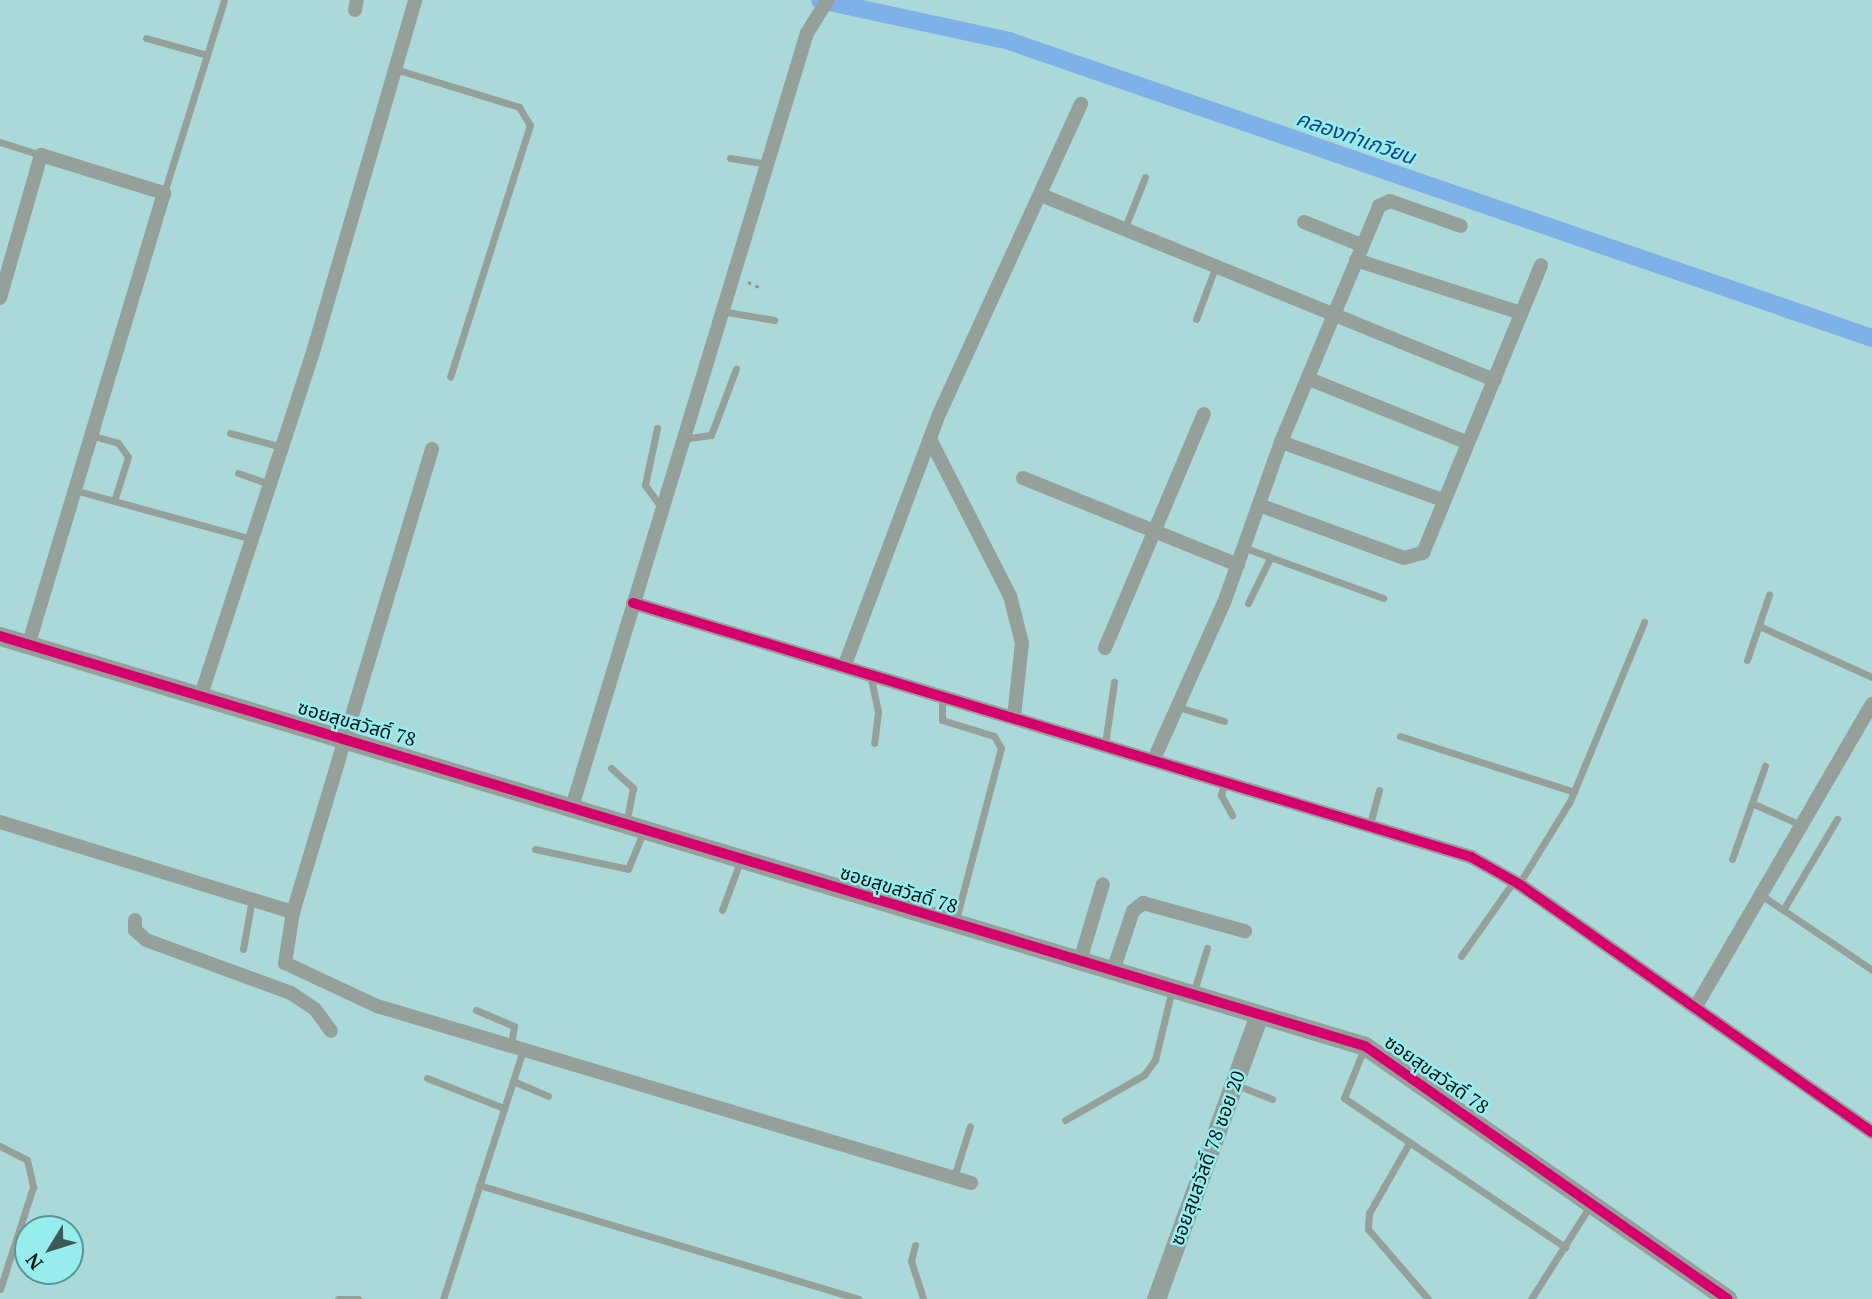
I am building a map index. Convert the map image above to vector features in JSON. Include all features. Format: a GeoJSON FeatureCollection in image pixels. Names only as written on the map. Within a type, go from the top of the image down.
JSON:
{"type":"FeatureCollection","features":[{"type":"Feature","properties":{"kind":"street"},"geometry":{"type":"LineString","coordinates":[[200,698],[282,447],[415,0]]}},
{"type":"Feature","properties":{"kind":"street"},"geometry":{"type":"LineString","coordinates":[[572,807],[660,506],[766,164],[823,4]]}},
{"type":"Feature","properties":{"kind":"street"},"geometry":{"type":"LineString","coordinates":[[844,667],[930,439],[1081,104]]}},
{"type":"Feature","properties":{"kind":"street"},"geometry":{"type":"LineString","coordinates":[[0,298],[41,155],[164,192],[78,491],[28,645]]}},
{"type":"Feature","properties":{"kind":"street"},"geometry":{"type":"LineString","coordinates":[[1041,195],[1331,316],[1495,380]]}},
{"type":"Feature","properties":{"kind":"street"},"geometry":{"type":"LineString","coordinates":[[1154,759],[1245,548],[1281,442],[1309,379],[1331,316],[1361,245],[1383,202],[1461,226]]}},
{"type":"Feature","properties":{"kind":"street"},"geometry":{"type":"LineString","coordinates":[[1304,222],[1361,245]]}},
{"type":"Feature","properties":{"kind":"street"},"geometry":{"type":"LineString","coordinates":[[1356,260],[1521,313]]}},
{"type":"Feature","properties":{"kind":"street"},"geometry":{"type":"LineString","coordinates":[[1259,505],[1415,559],[1423,553],[1466,442],[1495,380],[1541,265]]}},
{"type":"Feature","properties":{"kind":"street"},"geometry":{"type":"LineString","coordinates":[[1309,379],[1466,442]]}},
{"type":"Feature","properties":{"kind":"street"},"geometry":{"type":"LineString","coordinates":[[1105,648],[1204,414]]}},
{"type":"Feature","properties":{"kind":"street"},"geometry":{"type":"LineString","coordinates":[[930,439],[1010,596],[1022,643],[1014,717]]}},
{"type":"Feature","properties":{"kind":"street"},"geometry":{"type":"LineString","coordinates":[[1281,442],[1443,500]]}},
{"type":"Feature","properties":{"kind":"street"},"geometry":{"type":"LineString","coordinates":[[270,985],[285,963],[293,912],[432,449]]}},
{"type":"Feature","properties":{"kind":"street"},"geometry":{"type":"LineString","coordinates":[[1023,478],[1238,565]]}},
{"type":"Feature","properties":{"kind":"street"},"geometry":{"type":"LineString","coordinates":[[633,603],[1225,780],[1471,857],[1517,882],[1872,1132]]}},
{"type":"Feature","properties":{"kind":"street","name":"ซอยสุขสวัสดิ์ 78"},"geometry":{"type":"LineString","coordinates":[[0,636],[200,698],[344,736],[635,827],[1172,988],[1258,1017],[1366,1046],[1728,1299]]}},
{"type":"Feature","properties":{"kind":"street"},"geometry":{"type":"LineString","coordinates":[[1695,1008],[1872,704]]}},
{"type":"Feature","properties":{"kind":"street"},"geometry":{"type":"LineString","coordinates":[[0,822],[293,912]]}},
{"type":"Feature","properties":{"kind":"street"},"geometry":{"type":"LineString","coordinates":[[1080,961],[1103,884]]}},
{"type":"Feature","properties":{"kind":"street"},"geometry":{"type":"LineString","coordinates":[[1114,971],[1133,911],[1143,903],[1245,931]]}},
{"type":"Feature","properties":{"kind":"street"},"geometry":{"type":"LineString","coordinates":[[135,920],[146,940],[270,985],[316,1009],[331,1031]]}},
{"type":"Feature","properties":{"kind":"street"},"geometry":{"type":"LineString","coordinates":[[285,963],[377,1006],[971,1183]]}},
{"type":"Feature","properties":{"kind":"street","name":"ซอยสุขสวัสดิ์ 78 ซอย 20"},"geometry":{"type":"LineString","coordinates":[[1156,1299],[1258,1017]]}},
{"type":"Feature","properties":{"kind":"lane"},"geometry":{"type":"LineString","coordinates":[[164,192],[224,0]]}},
{"type":"Feature","properties":{"kind":"lane"},"geometry":{"type":"LineString","coordinates":[[146,38],[207,55]]}},
{"type":"Feature","properties":{"kind":"lane"},"geometry":{"type":"LineString","coordinates":[[395,69],[519,107],[530,125],[450,377]]}},
{"type":"Feature","properties":{"kind":"lane"},"geometry":{"type":"LineString","coordinates":[[0,142],[41,155]]}},
{"type":"Feature","properties":{"kind":"lane"},"geometry":{"type":"LineString","coordinates":[[730,158],[766,164]]}},
{"type":"Feature","properties":{"kind":"lane"},"geometry":{"type":"LineString","coordinates":[[1124,230],[1145,177]]}},
{"type":"Feature","properties":{"kind":"lane"},"geometry":{"type":"LineString","coordinates":[[1196,319],[1215,268]]}},
{"type":"Feature","properties":{"kind":"lane"},"geometry":{"type":"LineString","coordinates":[[721,311],[774,320]]}},
{"type":"Feature","properties":{"kind":"lane"},"geometry":{"type":"LineString","coordinates":[[681,439],[711,435],[736,369]]}},
{"type":"Feature","properties":{"kind":"lane"},"geometry":{"type":"LineString","coordinates":[[657,428],[645,485],[660,506]]}},
{"type":"Feature","properties":{"kind":"lane"},"geometry":{"type":"LineString","coordinates":[[230,433],[282,447]]}},
{"type":"Feature","properties":{"kind":"lane"},"geometry":{"type":"LineString","coordinates":[[94,436],[118,443],[128,457],[115,498]]}},
{"type":"Feature","properties":{"kind":"lane"},"geometry":{"type":"LineString","coordinates":[[238,473],[270,484]]}},
{"type":"Feature","properties":{"kind":"lane"},"geometry":{"type":"LineString","coordinates":[[78,491],[115,498],[252,538]]}},
{"type":"Feature","properties":{"kind":"lane"},"geometry":{"type":"LineString","coordinates":[[1245,548],[1382,598]]}},
{"type":"Feature","properties":{"kind":"lane"},"geometry":{"type":"LineString","coordinates":[[1248,603],[1270,558]]}},
{"type":"Feature","properties":{"kind":"lane"},"geometry":{"type":"LineString","coordinates":[[1747,660],[1769,595]]}},
{"type":"Feature","properties":{"kind":"lane"},"geometry":{"type":"LineString","coordinates":[[1461,956],[1517,882],[1574,792],[1644,622]]}},
{"type":"Feature","properties":{"kind":"lane"},"geometry":{"type":"LineString","coordinates":[[1759,626],[1872,677]]}},
{"type":"Feature","properties":{"kind":"lane"},"geometry":{"type":"LineString","coordinates":[[870,674],[878,712],[874,743]]}},
{"type":"Feature","properties":{"kind":"lane"},"geometry":{"type":"LineString","coordinates":[[1105,744],[1114,682]]}},
{"type":"Feature","properties":{"kind":"lane"},"geometry":{"type":"LineString","coordinates":[[942,695],[938,716],[994,736],[1000,748],[955,924]]}},
{"type":"Feature","properties":{"kind":"lane"},"geometry":{"type":"LineString","coordinates":[[1177,707],[1224,721]]}},
{"type":"Feature","properties":{"kind":"lane"},"geometry":{"type":"LineString","coordinates":[[1401,736],[1574,792]]}},
{"type":"Feature","properties":{"kind":"lane"},"geometry":{"type":"LineString","coordinates":[[1732,859],[1754,804],[1765,766]]}},
{"type":"Feature","properties":{"kind":"lane"},"geometry":{"type":"LineString","coordinates":[[535,849],[628,869],[635,827],[634,788],[611,768]]}},
{"type":"Feature","properties":{"kind":"lane"},"geometry":{"type":"LineString","coordinates":[[1225,780],[1222,796],[1232,815]]}},
{"type":"Feature","properties":{"kind":"lane"},"geometry":{"type":"LineString","coordinates":[[1370,824],[1379,790]]}},
{"type":"Feature","properties":{"kind":"lane"},"geometry":{"type":"LineString","coordinates":[[1754,804],[1801,826]]}},
{"type":"Feature","properties":{"kind":"lane"},"geometry":{"type":"LineString","coordinates":[[1783,911],[1837,819]]}},
{"type":"Feature","properties":{"kind":"lane"},"geometry":{"type":"LineString","coordinates":[[722,910],[741,859]]}},
{"type":"Feature","properties":{"kind":"lane"},"geometry":{"type":"LineString","coordinates":[[1761,895],[1872,970]]}},
{"type":"Feature","properties":{"kind":"lane"},"geometry":{"type":"LineString","coordinates":[[243,949],[252,899]]}},
{"type":"Feature","properties":{"kind":"lane"},"geometry":{"type":"LineString","coordinates":[[1193,995],[1207,948]]}},
{"type":"Feature","properties":{"kind":"lane"},"geometry":{"type":"LineString","coordinates":[[1065,1120],[1144,1075],[1156,1060],[1172,988]]}},
{"type":"Feature","properties":{"kind":"lane"},"geometry":{"type":"LineString","coordinates":[[443,1299],[513,1082],[517,1047],[514,1026],[476,1010]]}},
{"type":"Feature","properties":{"kind":"lane"},"geometry":{"type":"LineString","coordinates":[[1366,1046],[1344,1098],[1408,1145],[1565,1247]]}},
{"type":"Feature","properties":{"kind":"lane"},"geometry":{"type":"LineString","coordinates":[[428,1078],[504,1108]]}},
{"type":"Feature","properties":{"kind":"lane"},"geometry":{"type":"LineString","coordinates":[[513,1082],[548,1096]]}},
{"type":"Feature","properties":{"kind":"lane"},"geometry":{"type":"LineString","coordinates":[[1234,1084],[1272,1099]]}},
{"type":"Feature","properties":{"kind":"lane"},"geometry":{"type":"LineString","coordinates":[[954,1178],[970,1126]]}},
{"type":"Feature","properties":{"kind":"lane"},"geometry":{"type":"LineString","coordinates":[[1408,1145],[1369,1213],[1368,1229],[1427,1299]]}},
{"type":"Feature","properties":{"kind":"lane"},"geometry":{"type":"LineString","coordinates":[[0,1146],[27,1160],[33,1187],[0,1289]]}},
{"type":"Feature","properties":{"kind":"lane"},"geometry":{"type":"LineString","coordinates":[[479,1185],[858,1299]]}},
{"type":"Feature","properties":{"kind":"lane"},"geometry":{"type":"LineString","coordinates":[[1531,1299],[1592,1203]]}},
{"type":"Feature","properties":{"kind":"lane"},"geometry":{"type":"LineString","coordinates":[[915,1245],[911,1261],[923,1299]]}},
{"type":"Feature","properties":{"kind":"lane"},"geometry":{"type":"LineString","coordinates":[[338,1299],[358,1299]]}},
{"type":"Feature","properties":{"kind":"waterway","name":"คลองท่าเกวียน"},"geometry":{"type":"LineString","coordinates":[[820,0],[1009,41],[1872,338]]}},
{"type":"Feature","properties":{"kind":"cycle path"},"geometry":{"type":"LineString","coordinates":[[633,603],[1471,857],[1519,884],[1872,1132]]}},
{"type":"Feature","properties":{"kind":"cycle path"},"geometry":{"type":"LineString","coordinates":[[0,636],[1365,1046],[1728,1299]]}}]}
